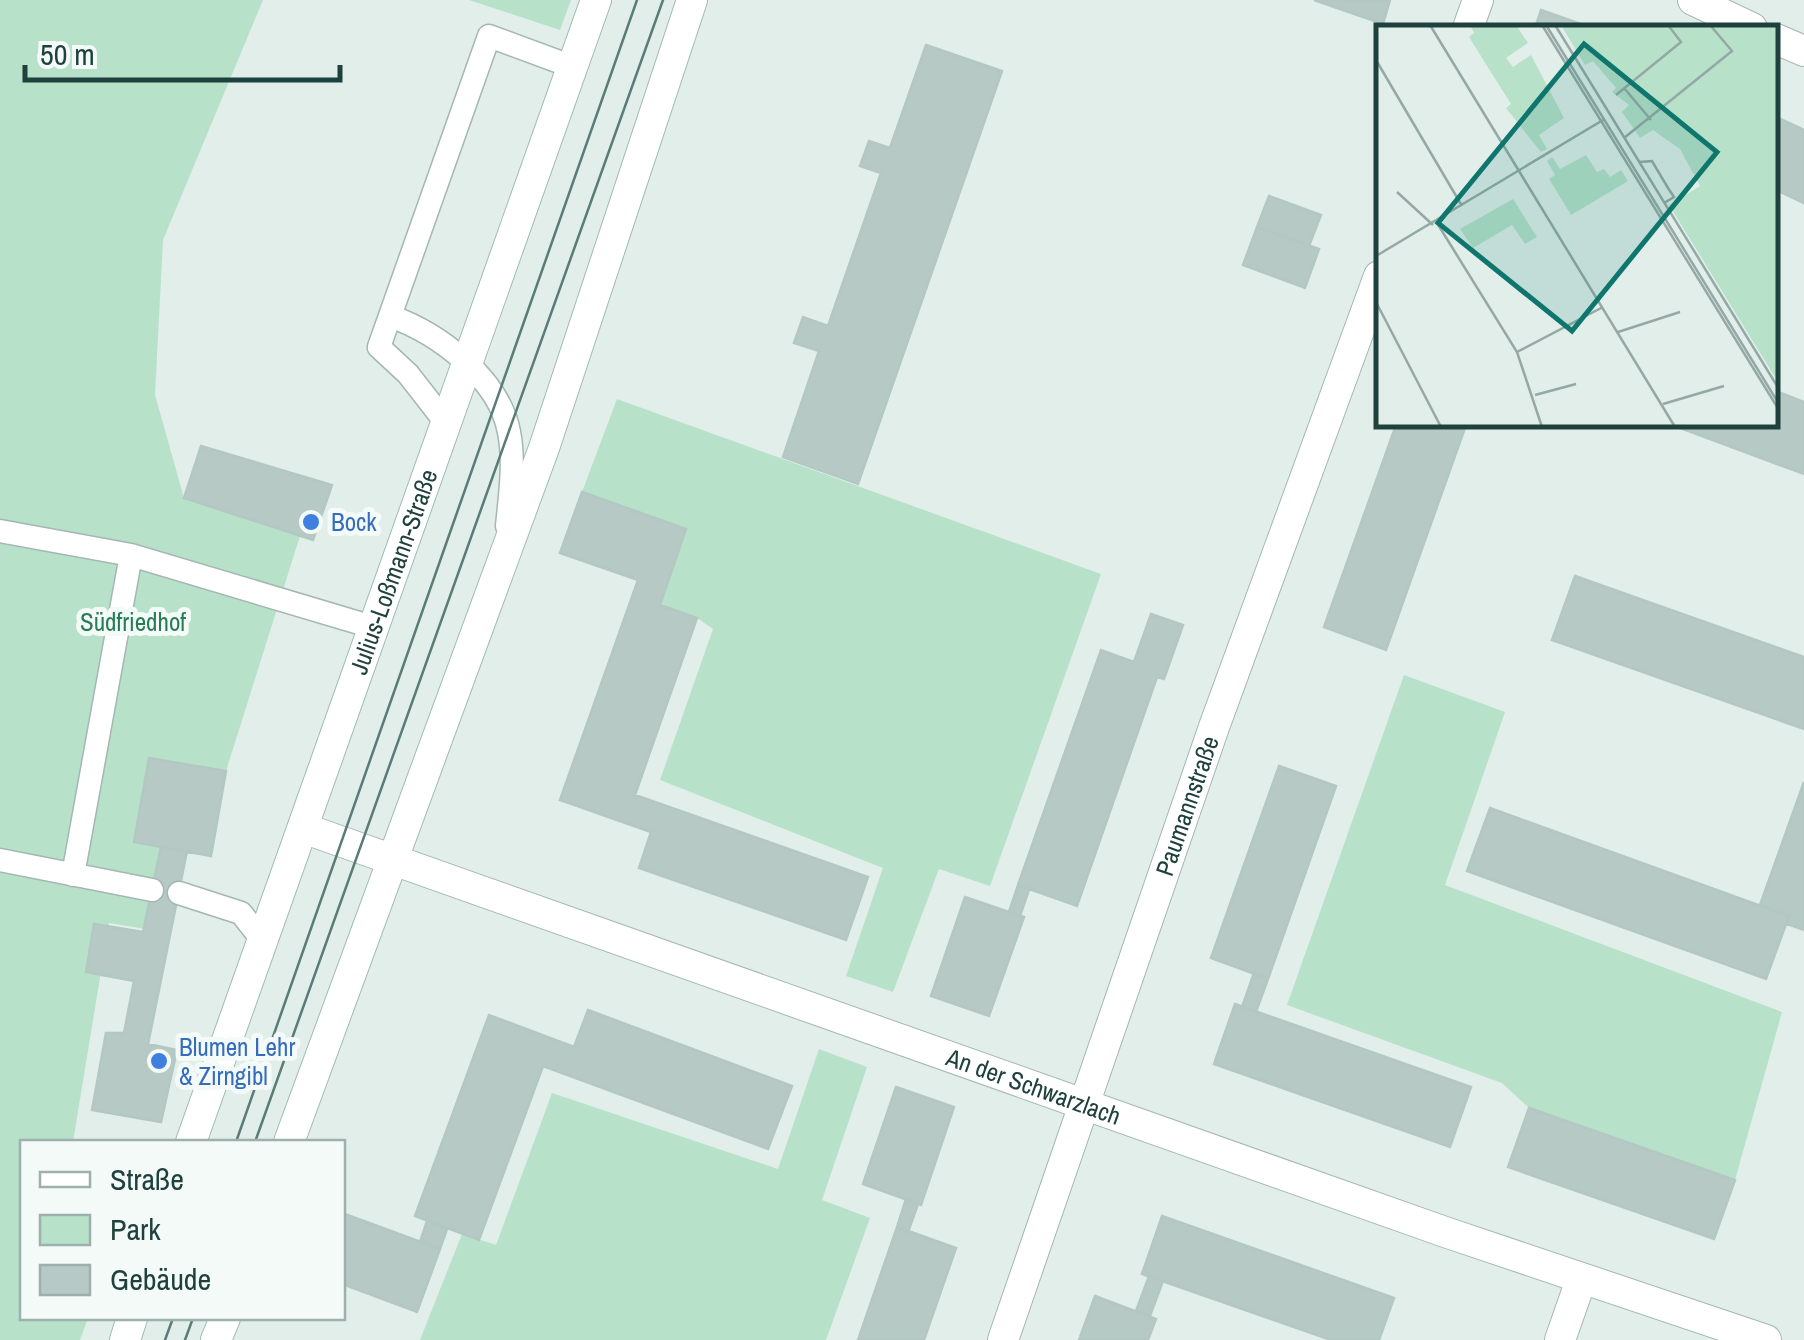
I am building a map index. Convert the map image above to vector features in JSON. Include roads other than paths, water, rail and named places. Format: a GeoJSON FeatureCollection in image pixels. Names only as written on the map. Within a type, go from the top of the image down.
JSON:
{"type":"FeatureCollection","features":[{"type":"Feature","properties":{"kind":"street","name":"Julius-Loßmann-Straße"},"geometry":{"type":"LineString","coordinates":[[192,1140],[596,0]]}},
{"type":"Feature","properties":{"kind":"street"},"geometry":{"type":"LineString","coordinates":[[290,1140],[505,554],[692,0]]}},
{"type":"Feature","properties":{"kind":"street"},"geometry":{"type":"LineString","coordinates":[[1469,25],[1478,0]]}},
{"type":"Feature","properties":{"kind":"street"},"geometry":{"type":"LineString","coordinates":[[1692,0],[1746,25]]}},
{"type":"Feature","properties":{"kind":"street"},"geometry":{"type":"LineString","coordinates":[[1779,40],[1804,52]]}},
{"type":"Feature","properties":{"kind":"street","name":"Paumannstraße"},"geometry":{"type":"LineString","coordinates":[[1003,1340],[1214,728],[1376,284]]}},
{"type":"Feature","properties":{"kind":"street","name":"An der Schwarzlach"},"geometry":{"type":"LineString","coordinates":[[303,828],[1581,1280],[1766,1340]]}},
{"type":"Feature","properties":{"kind":"street"},"geometry":{"type":"LineString","coordinates":[[1560,1340],[1581,1280]]}},
{"type":"Feature","properties":{"kind":"lane"},"geometry":{"type":"LineString","coordinates":[[447,424],[408,374],[379,348],[390,316],[489,36],[573,67]]}},
{"type":"Feature","properties":{"kind":"lane"},"geometry":{"type":"LineString","coordinates":[[390,316],[420,327],[468,364],[509,429],[512,472],[505,554]]}},
{"type":"Feature","properties":{"kind":"lane"},"geometry":{"type":"LineString","coordinates":[[0,531],[131,555],[376,628]]}},
{"type":"Feature","properties":{"kind":"lane"},"geometry":{"type":"LineString","coordinates":[[73,876],[131,555]]}},
{"type":"Feature","properties":{"kind":"lane"},"geometry":{"type":"LineString","coordinates":[[0,860],[152,890]]}},
{"type":"Feature","properties":{"kind":"lane"},"geometry":{"type":"LineString","coordinates":[[178,894],[241,913],[263,941]]}},
{"type":"Feature","properties":{"kind":"tram line"},"geometry":{"type":"LineString","coordinates":[[237,1140],[637,0]]}},
{"type":"Feature","properties":{"kind":"tram line"},"geometry":{"type":"LineString","coordinates":[[256,1140],[663,0]]}},
{"type":"Feature","properties":{"kind":"tram line"},"geometry":{"type":"LineString","coordinates":[[165,1340],[172,1320]]}},
{"type":"Feature","properties":{"kind":"tram line"},"geometry":{"type":"LineString","coordinates":[[185,1340],[192,1320]]}},
{"type":"Feature","properties":{"kind":"place","name":"Bock"},"geometry":{"type":"Point","coordinates":[311,522]}},
{"type":"Feature","properties":{"kind":"place","name":"Blumen Lehr & Zirngibl"},"geometry":{"type":"Point","coordinates":[159,1061]}},
{"type":"Feature","properties":{"kind":"park label","name":"Südfriedhof"},"geometry":{"type":"Point","coordinates":[133,622]}}]}
